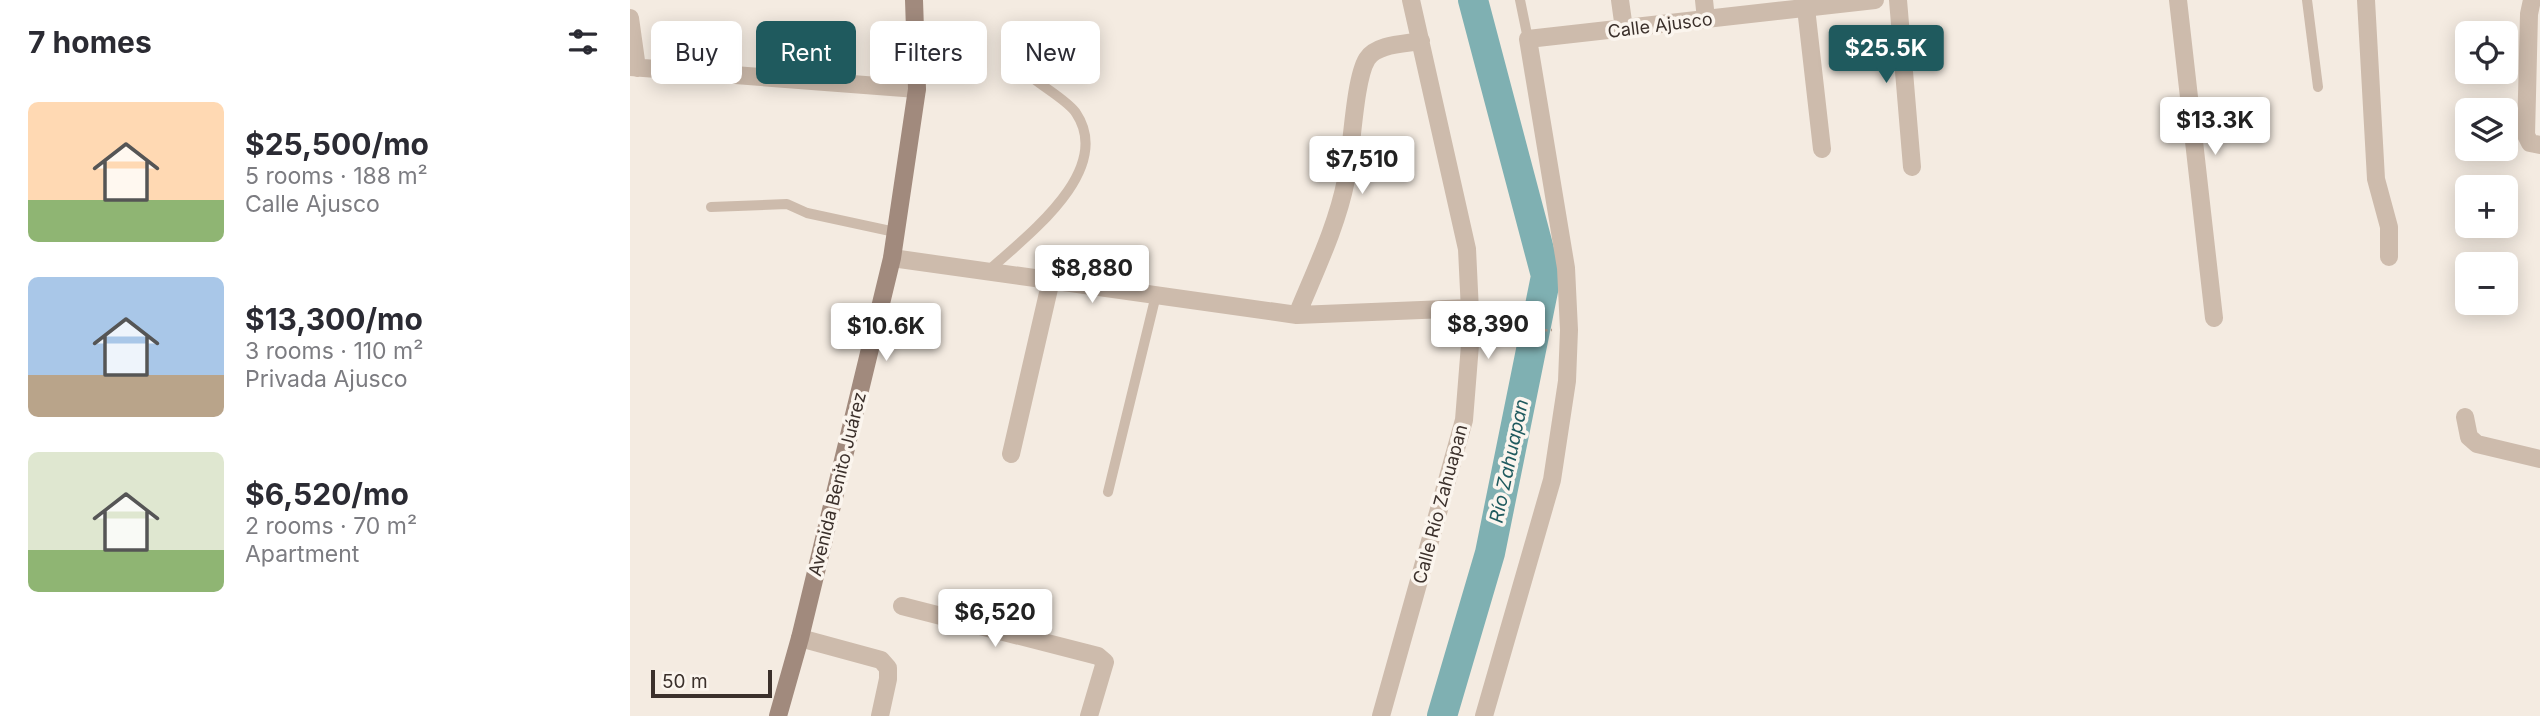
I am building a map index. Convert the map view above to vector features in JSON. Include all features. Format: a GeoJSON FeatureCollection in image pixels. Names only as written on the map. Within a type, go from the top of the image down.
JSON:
{"type":"FeatureCollection","features":[{"type":"Feature","properties":{"kind":"main road","name":"Avenida Benito Juárez"},"geometry":{"type":"LineString","coordinates":[[778,716],[800,638],[891,258],[917,89],[914,0]]}},
{"type":"Feature","properties":{"kind":"street","name":"Calle Río Zahuapan"},"geometry":{"type":"LineString","coordinates":[[1381,716],[1464,420],[1471,332],[1466,249],[1411,0]]}},
{"type":"Feature","properties":{"kind":"street"},"geometry":{"type":"LineString","coordinates":[[1620,0],[1624,29]]}},
{"type":"Feature","properties":{"kind":"street"},"geometry":{"type":"LineString","coordinates":[[1704,0],[1706,19]]}},
{"type":"Feature","properties":{"kind":"street","name":"Calle Ajusco"},"geometry":{"type":"LineString","coordinates":[[1528,39],[1875,0]]}},
{"type":"Feature","properties":{"kind":"street"},"geometry":{"type":"LineString","coordinates":[[1898,0],[1912,167]]}},
{"type":"Feature","properties":{"kind":"street"},"geometry":{"type":"LineString","coordinates":[[2178,0],[2214,318]]}},
{"type":"Feature","properties":{"kind":"street"},"geometry":{"type":"LineString","coordinates":[[2366,0],[2376,179],[2389,227],[2389,257]]}},
{"type":"Feature","properties":{"kind":"street"},"geometry":{"type":"LineString","coordinates":[[2532,0],[2529,14],[2526,135],[2535,144]]}},
{"type":"Feature","properties":{"kind":"street"},"geometry":{"type":"LineString","coordinates":[[1807,8],[1822,149]]}},
{"type":"Feature","properties":{"kind":"street"},"geometry":{"type":"LineString","coordinates":[[630,18],[634,68],[917,89]]}},
{"type":"Feature","properties":{"kind":"street"},"geometry":{"type":"LineString","coordinates":[[1485,716],[1552,480],[1567,380],[1569,330],[1566,268],[1528,39]]}},
{"type":"Feature","properties":{"kind":"street"},"geometry":{"type":"LineString","coordinates":[[1297,315],[1337,214],[1346,181],[1360,77],[1367,58],[1382,48],[1421,41]]}},
{"type":"Feature","properties":{"kind":"street"},"geometry":{"type":"LineString","coordinates":[[891,258],[1297,315],[1471,308]]}},
{"type":"Feature","properties":{"kind":"street"},"geometry":{"type":"LineString","coordinates":[[1011,454],[1051,280]]}},
{"type":"Feature","properties":{"kind":"street"},"geometry":{"type":"LineString","coordinates":[[2465,417],[2469,437],[2477,444],[2540,459]]}},
{"type":"Feature","properties":{"kind":"street"},"geometry":{"type":"LineString","coordinates":[[902,606],[1098,656],[1105,662],[1089,716]]}},
{"type":"Feature","properties":{"kind":"street"},"geometry":{"type":"LineString","coordinates":[[800,638],[881,660],[888,668],[888,678],[880,716]]}},
{"type":"Feature","properties":{"kind":"lane"},"geometry":{"type":"LineString","coordinates":[[1520,0],[1528,39]]}},
{"type":"Feature","properties":{"kind":"lane"},"geometry":{"type":"LineString","coordinates":[[2308,0],[2318,86]]}},
{"type":"Feature","properties":{"kind":"lane"},"geometry":{"type":"LineString","coordinates":[[988,271],[1048,216],[1080,173],[1087,140],[1076,113],[1040,84]]}},
{"type":"Feature","properties":{"kind":"lane"},"geometry":{"type":"LineString","coordinates":[[710,207],[787,204],[807,213],[895,232]]}},
{"type":"Feature","properties":{"kind":"lane"},"geometry":{"type":"LineString","coordinates":[[1108,492],[1156,295]]}},
{"type":"Feature","properties":{"kind":"path"},"geometry":{"type":"LineString","coordinates":[[1503,331],[1547,330]]}},
{"type":"Feature","properties":{"kind":"waterway","name":"Río Zahuapan"},"geometry":{"type":"LineString","coordinates":[[1442,716],[1490,553],[1546,276],[1473,0]]}}]}
